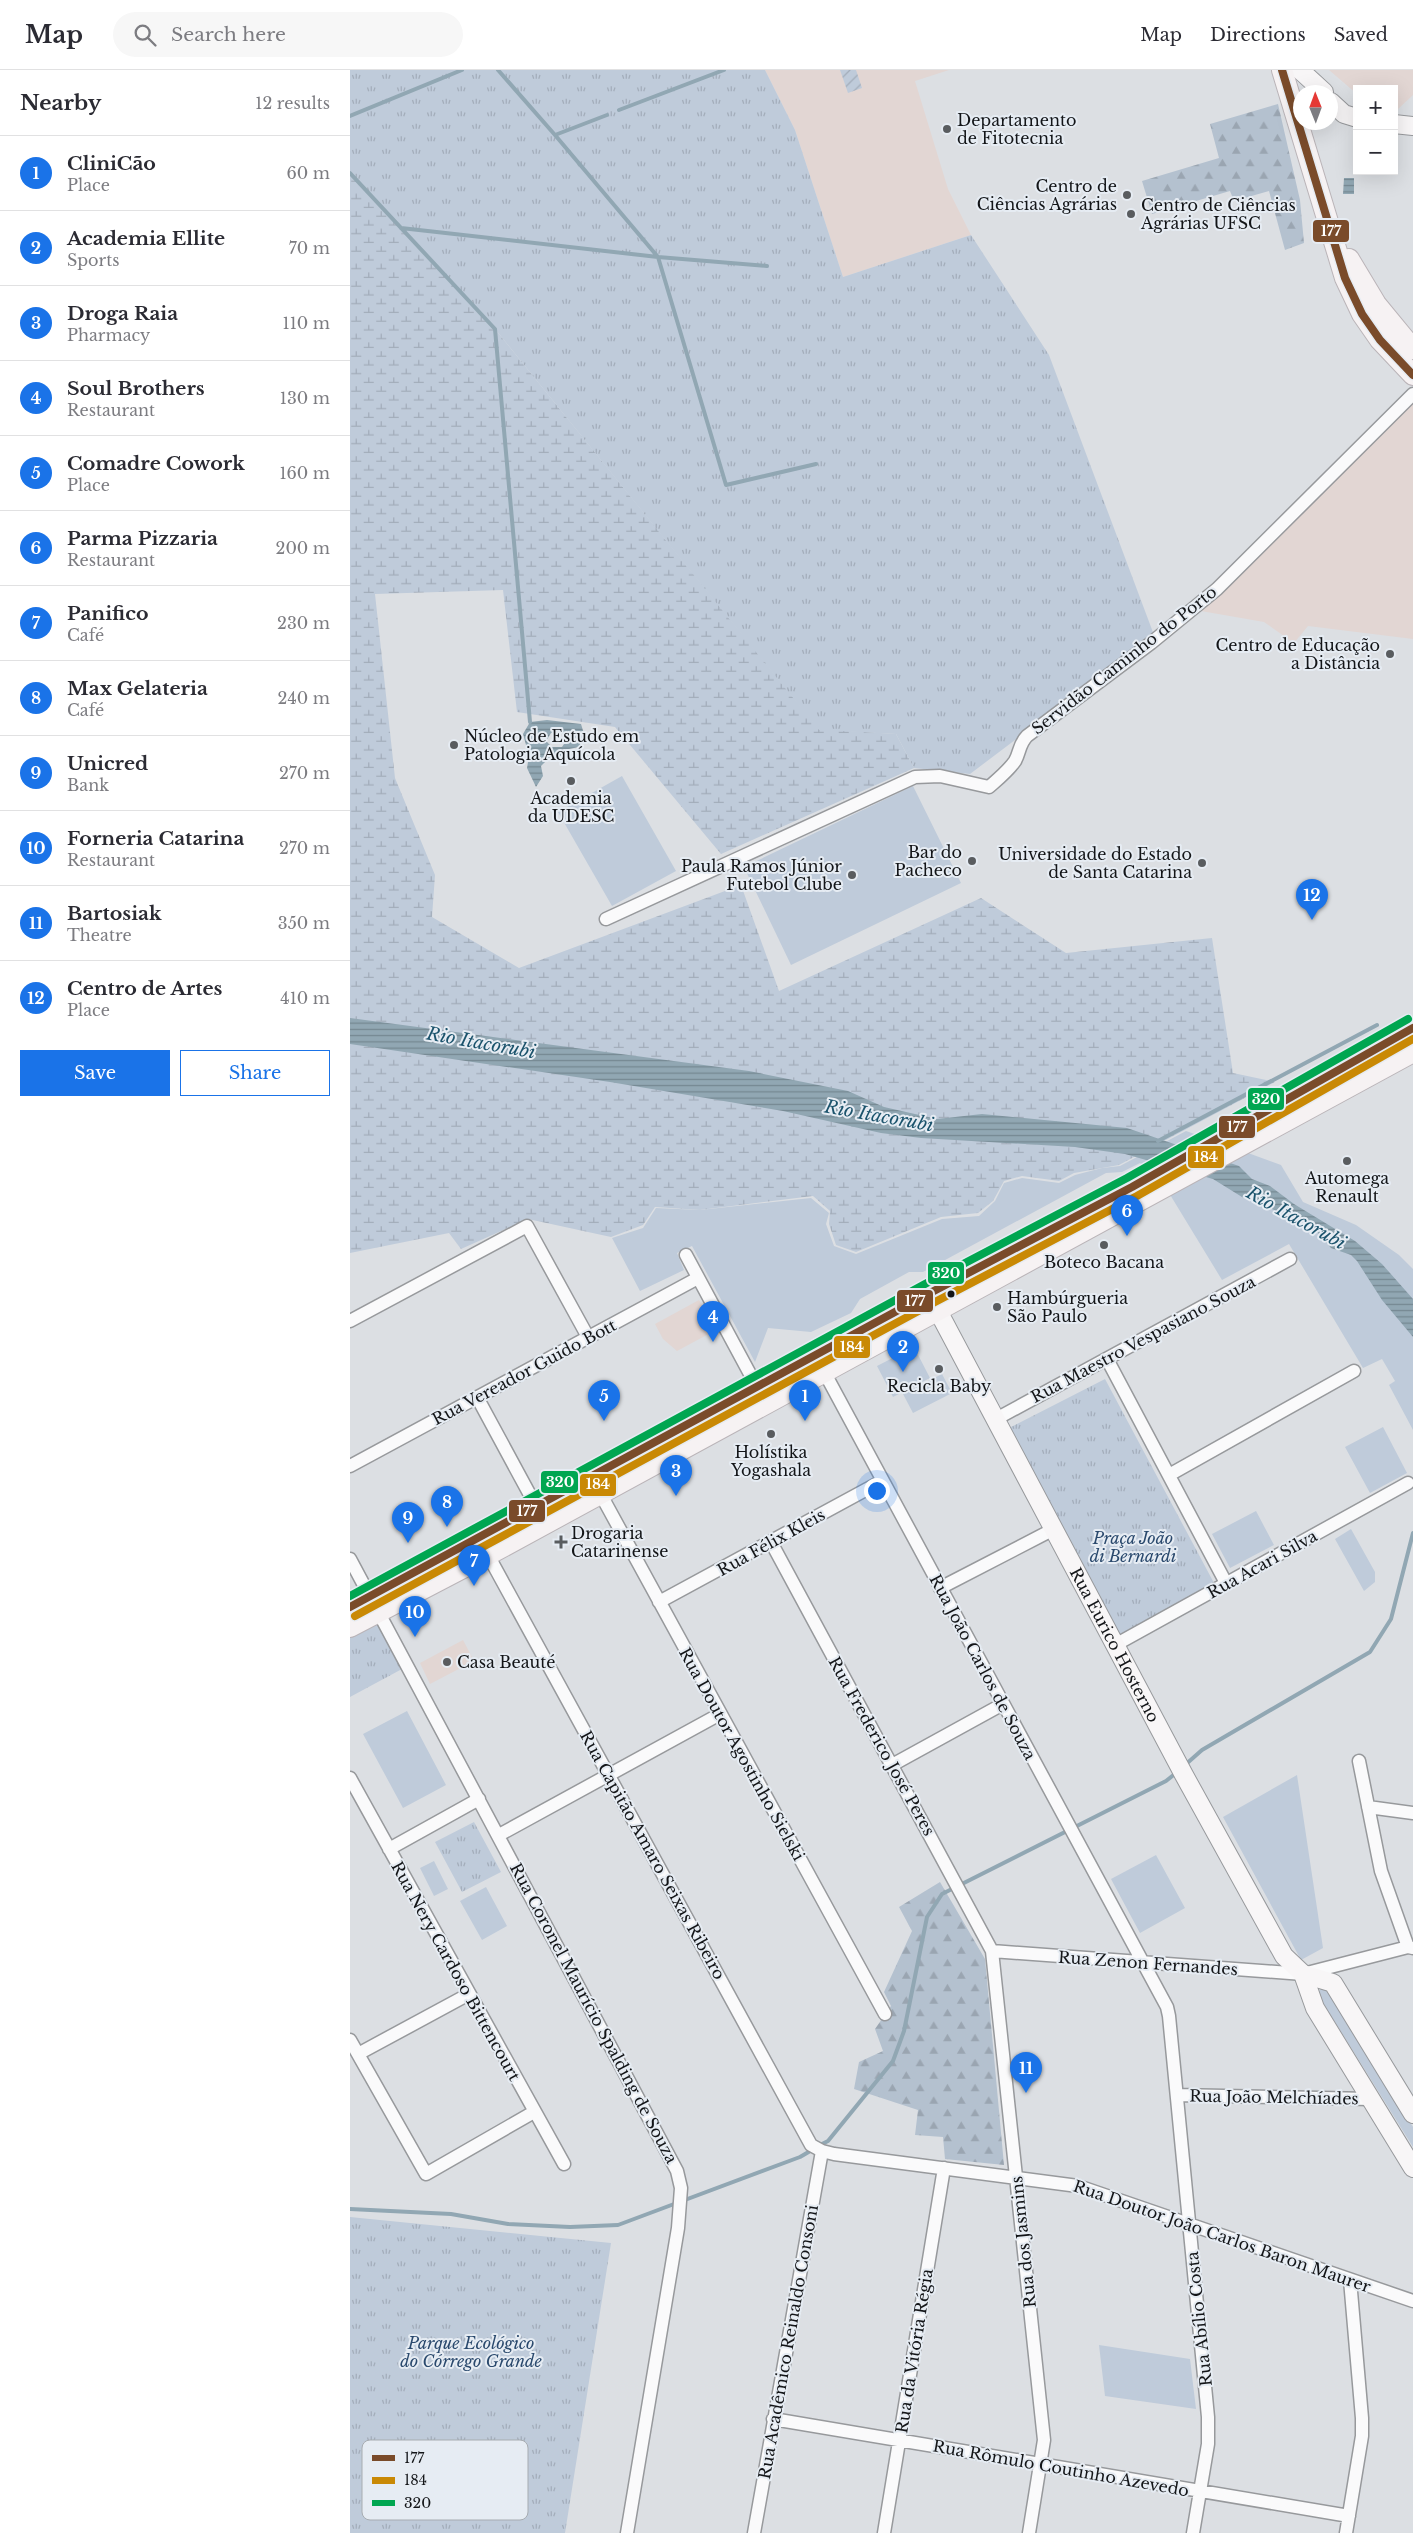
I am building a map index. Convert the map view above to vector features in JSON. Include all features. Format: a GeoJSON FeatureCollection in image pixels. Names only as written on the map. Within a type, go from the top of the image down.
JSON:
{"type":"FeatureCollection","features":[{"type":"Feature","properties":{"kind":"main road"},"geometry":{"type":"LineString","coordinates":[[1282,70],[1321,204],[1345,278],[1362,314],[1380,340],[1413,375]]}},
{"type":"Feature","properties":{"kind":"main road"},"geometry":{"type":"LineString","coordinates":[[1321,204],[1356,271],[1376,304],[1413,349]]}},
{"type":"Feature","properties":{"kind":"main road"},"geometry":{"type":"LineString","coordinates":[[350,1607],[374,1604],[488,1555],[600,1493],[819,1363],[934,1301],[1413,1028]]}},
{"type":"Feature","properties":{"kind":"main road"},"geometry":{"type":"LineString","coordinates":[[934,1301],[1155,1192],[1413,1052]]}},
{"type":"Feature","properties":{"kind":"main road"},"geometry":{"type":"LineString","coordinates":[[350,1627],[374,1604],[536,1506],[758,1387],[819,1363]]}},
{"type":"Feature","properties":{"kind":"street"},"geometry":{"type":"LineString","coordinates":[[1300,70],[1316,85]]}},
{"type":"Feature","properties":{"kind":"street"},"geometry":{"type":"LineString","coordinates":[[1338,109],[1344,114],[1353,117]]}},
{"type":"Feature","properties":{"kind":"street"},"geometry":{"type":"LineString","coordinates":[[1398,124],[1413,126]]}},
{"type":"Feature","properties":{"kind":"street","name":"Servidão Caminho do Porto"},"geometry":{"type":"LineString","coordinates":[[606,919],[916,777],[940,776],[989,787],[1011,766],[1016,758],[1020,744],[1027,736],[1151,643],[1217,589],[1413,394]]}},
{"type":"Feature","properties":{"kind":"street"},"geometry":{"type":"LineString","coordinates":[[350,1321],[527,1226],[588,1337]]}},
{"type":"Feature","properties":{"kind":"street"},"geometry":{"type":"LineString","coordinates":[[686,1255],[758,1387]]}},
{"type":"Feature","properties":{"kind":"street","name":"Rua Maestro Vespasiano Souza"},"geometry":{"type":"LineString","coordinates":[[996,1419],[1290,1259]]}},
{"type":"Feature","properties":{"kind":"street","name":"Rua Vereador Guido Bott"},"geometry":{"type":"LineString","coordinates":[[350,1466],[698,1278]]}},
{"type":"Feature","properties":{"kind":"street","name":"Rua Eurico Hosterno"},"geometry":{"type":"LineString","coordinates":[[934,1301],[1115,1645],[1284,1956],[1303,1974]]}},
{"type":"Feature","properties":{"kind":"street"},"geometry":{"type":"LineString","coordinates":[[1107,1359],[1226,1583]]}},
{"type":"Feature","properties":{"kind":"street","name":"Rua João Carlos de Souza"},"geometry":{"type":"LineString","coordinates":[[819,1363],[1142,1962]]}},
{"type":"Feature","properties":{"kind":"street"},"geometry":{"type":"LineString","coordinates":[[1169,1475],[1354,1371]]}},
{"type":"Feature","properties":{"kind":"street"},"geometry":{"type":"LineString","coordinates":[[477,1397],[536,1506]]}},
{"type":"Feature","properties":{"kind":"street","name":"Rua Félix Kleis"},"geometry":{"type":"LineString","coordinates":[[659,1602],[882,1481]]}},
{"type":"Feature","properties":{"kind":"street","name":"Rua Acari Silva"},"geometry":{"type":"LineString","coordinates":[[1115,1645],[1408,1483]]}},
{"type":"Feature","properties":{"kind":"street","name":"Rua Doutor Agostinho Sielski"},"geometry":{"type":"LineString","coordinates":[[600,1493],[885,2014]]}},
{"type":"Feature","properties":{"kind":"street"},"geometry":{"type":"LineString","coordinates":[[940,1588],[1054,1529]]}},
{"type":"Feature","properties":{"kind":"street","name":"Rua Frederico José Peres"},"geometry":{"type":"LineString","coordinates":[[771,1542],[962,1892],[992,1951]]}},
{"type":"Feature","properties":{"kind":"street","name":"Rua Capitão Amaro Seixas Ribeiro"},"geometry":{"type":"LineString","coordinates":[[488,1555],[817,2149]]}},
{"type":"Feature","properties":{"kind":"street","name":"Rua Coronel Maurício Spalding de Souza"},"geometry":{"type":"LineString","coordinates":[[350,1559],[678,2171],[681,2188],[678,2228],[628,2533]]}},
{"type":"Feature","properties":{"kind":"street"},"geometry":{"type":"LineString","coordinates":[[892,1765],[1003,1704]]}},
{"type":"Feature","properties":{"kind":"street"},"geometry":{"type":"LineString","coordinates":[[499,1835],[720,1714]]}},
{"type":"Feature","properties":{"kind":"street"},"geometry":{"type":"LineString","coordinates":[[1359,1761],[1381,1871],[1410,1948]]}},
{"type":"Feature","properties":{"kind":"street","name":"Rua Nery Cardoso Bittencourt"},"geometry":{"type":"LineString","coordinates":[[350,1778],[564,2164]]}},
{"type":"Feature","properties":{"kind":"street"},"geometry":{"type":"LineString","coordinates":[[389,1849],[479,1799]]}},
{"type":"Feature","properties":{"kind":"street"},"geometry":{"type":"LineString","coordinates":[[1368,1807],[1413,1813]]}},
{"type":"Feature","properties":{"kind":"street","name":"Rua Zenon Fernandes"},"geometry":{"type":"LineString","coordinates":[[992,1951],[1303,1974],[1410,1948]]}},
{"type":"Feature","properties":{"kind":"street","name":"Rua dos Jasmins"},"geometry":{"type":"LineString","coordinates":[[992,1951],[1044,2440],[1029,2533]]}},
{"type":"Feature","properties":{"kind":"street","name":"Rua Abílio Costa"},"geometry":{"type":"LineString","coordinates":[[1142,1962],[1169,2016],[1208,2417],[1208,2444],[1193,2533]]}},
{"type":"Feature","properties":{"kind":"street"},"geometry":{"type":"LineString","coordinates":[[1303,1974],[1333,1983],[1408,2099],[1413,2114]]}},
{"type":"Feature","properties":{"kind":"street"},"geometry":{"type":"LineString","coordinates":[[1303,1974],[1315,2008],[1413,2168]]}},
{"type":"Feature","properties":{"kind":"street"},"geometry":{"type":"LineString","coordinates":[[358,2054],[469,1994]]}},
{"type":"Feature","properties":{"kind":"street"},"geometry":{"type":"LineString","coordinates":[[350,2040],[426,2174],[534,2112]]}},
{"type":"Feature","properties":{"kind":"street","name":"Rua João Melchíades"},"geometry":{"type":"LineString","coordinates":[[1177,2095],[1371,2100]]}},
{"type":"Feature","properties":{"kind":"street","name":"Rua Doutor João Carlos Baron Maurer"},"geometry":{"type":"LineString","coordinates":[[817,2149],[1078,2186],[1413,2301]]}},
{"type":"Feature","properties":{"kind":"street","name":"Rua Acadêmico Reinaldo Consoni"},"geometry":{"type":"LineString","coordinates":[[754,2533],[817,2149]]}},
{"type":"Feature","properties":{"kind":"street","name":"Rua da Vitória Régia"},"geometry":{"type":"LineString","coordinates":[[884,2533],[944,2168]]}},
{"type":"Feature","properties":{"kind":"street"},"geometry":{"type":"LineString","coordinates":[[1346,2533],[1362,2418],[1350,2280]]}},
{"type":"Feature","properties":{"kind":"street","name":"Rua Rômulo Coutinho Azevedo"},"geometry":{"type":"LineString","coordinates":[[773,2419],[1349,2516]]}},
{"type":"Feature","properties":{"kind":"shaded area"},"geometry":{"type":"Polygon","coordinates":[[[765,70],[949,70],[915,81],[948,189],[971,235],[843,277],[795,130],[765,70]]]}},
{"type":"Feature","properties":{"kind":"shaded area"},"geometry":{"type":"Polygon","coordinates":[[[1329,70],[1413,70],[1413,95],[1398,109],[1398,85],[1353,85],[1353,91],[1329,70]]]}},
{"type":"Feature","properties":{"kind":"shaded area"},"geometry":{"type":"Polygon","coordinates":[[[1413,402],[1413,639],[1308,626],[1294,643],[1264,622],[1201,611],[1413,402]]]}},
{"type":"Feature","properties":{"kind":"shaded area"},"geometry":{"type":"Polygon","coordinates":[[[699,1300],[716,1330],[677,1351],[663,1339],[655,1324],[699,1300]]]}},
{"type":"Feature","properties":{"kind":"shaded area","name":"Casa Beauté"},"geometry":{"type":"Polygon","coordinates":[[[463,1640],[474,1661],[430,1684],[420,1663],[463,1640]]]}},
{"type":"Feature","properties":{"kind":"green space"},"geometry":{"type":"Polygon","coordinates":[[[350,70],[765,70],[795,130],[843,277],[971,235],[1049,355],[1154,635],[970,774],[914,768],[896,734],[819,730],[495,329],[350,173],[350,70]]]}},
{"type":"Feature","properties":{"kind":"green space"},"geometry":{"type":"Polygon","coordinates":[[[840,70],[856,70],[862,88],[848,93],[840,70]]]}},
{"type":"Feature","properties":{"kind":"green space"},"geometry":{"type":"Polygon","coordinates":[[[1278,104],[1300,200],[1304,243],[1285,250],[1269,191],[1234,201],[1230,191],[1152,214],[1142,181],[1219,158],[1210,124],[1278,104]]]}},
{"type":"Feature","properties":{"kind":"green space"},"geometry":{"type":"Polygon","coordinates":[[[350,173],[495,329],[819,729],[896,734],[914,768],[721,854],[615,727],[517,712],[503,590],[375,594],[395,778],[435,875],[432,917],[519,968],[741,885],[779,991],[981,898],[1066,953],[1212,938],[1233,1073],[1275,1082],[1119,1165],[1074,1173],[1059,1181],[1022,1176],[1004,1181],[993,1201],[978,1213],[941,1217],[856,1252],[836,1245],[829,1224],[830,1211],[813,1196],[700,1210],[655,1207],[643,1225],[611,1237],[528,1219],[461,1249],[449,1233],[350,1253],[350,173]]]}},
{"type":"Feature","properties":{"kind":"green space"},"geometry":{"type":"Polygon","coordinates":[[[622,776],[676,871],[612,906],[558,812],[622,776]]]}},
{"type":"Feature","properties":{"kind":"green space","name":"Paula Ramos Júnior Futebol Clube"},"geometry":{"type":"Polygon","coordinates":[[[913,786],[961,883],[791,965],[744,867],[913,786]]]}},
{"type":"Feature","properties":{"kind":"green space"},"geometry":{"type":"Polygon","coordinates":[[[1413,1038],[1413,1046],[1229,1146],[1281,1165],[1303,1202],[1356,1225],[1399,1255],[1413,1269],[1413,1430],[1389,1385],[1395,1381],[1382,1359],[1363,1368],[1289,1244],[1222,1280],[1169,1193],[1140,1163],[1122,1172],[1106,1173],[923,1272],[909,1272],[860,1299],[851,1313],[811,1332],[768,1328],[755,1362],[692,1246],[677,1253],[684,1270],[640,1291],[612,1238],[643,1228],[656,1208],[700,1210],[811,1198],[829,1213],[826,1224],[834,1246],[856,1254],[942,1219],[979,1216],[995,1201],[1004,1183],[1022,1178],[1059,1183],[1075,1175],[1102,1168],[1120,1166],[1186,1131],[1223,1144],[1413,1038]]]}},
{"type":"Feature","properties":{"kind":"green space"},"geometry":{"type":"Polygon","coordinates":[[[914,1347],[930,1378],[893,1397],[877,1366],[914,1347]]]}},
{"type":"Feature","properties":{"kind":"green space"},"geometry":{"type":"Polygon","coordinates":[[[942,1374],[952,1393],[913,1413],[903,1394],[942,1374]]]}},
{"type":"Feature","properties":{"kind":"green space","name":"Praça João di Bernardi"},"geometry":{"type":"Polygon","coordinates":[[[1105,1379],[1214,1583],[1119,1635],[1009,1428],[1105,1379]]]}},
{"type":"Feature","properties":{"kind":"green space"},"geometry":{"type":"Polygon","coordinates":[[[1383,1427],[1407,1473],[1370,1493],[1345,1447],[1383,1427]]]}},
{"type":"Feature","properties":{"kind":"green space"},"geometry":{"type":"Polygon","coordinates":[[[1256,1511],[1274,1545],[1230,1568],[1212,1534],[1256,1511]]]}},
{"type":"Feature","properties":{"kind":"green space"},"geometry":{"type":"Polygon","coordinates":[[[1351,1529],[1375,1572],[1375,1582],[1364,1591],[1335,1539],[1351,1529]]]}},
{"type":"Feature","properties":{"kind":"green space"},"geometry":{"type":"Polygon","coordinates":[[[377,1621],[402,1669],[350,1697],[350,1636],[377,1621]]]}},
{"type":"Feature","properties":{"kind":"green space"},"geometry":{"type":"Polygon","coordinates":[[[407,1711],[446,1785],[403,1808],[363,1734],[407,1711]]]}},
{"type":"Feature","properties":{"kind":"green space"},"geometry":{"type":"Polygon","coordinates":[[[1297,1775],[1323,1948],[1301,1960],[1223,1817],[1297,1775]]]}},
{"type":"Feature","properties":{"kind":"green space"},"geometry":{"type":"Polygon","coordinates":[[[474,1822],[501,1872],[462,1892],[435,1842],[474,1822]]]}},
{"type":"Feature","properties":{"kind":"green space"},"geometry":{"type":"Polygon","coordinates":[[[1156,1855],[1185,1908],[1140,1933],[1111,1879],[1156,1855]]]}},
{"type":"Feature","properties":{"kind":"green space"},"geometry":{"type":"Polygon","coordinates":[[[434,1861],[448,1889],[434,1896],[420,1868],[434,1861]]]}},
{"type":"Feature","properties":{"kind":"green space"},"geometry":{"type":"Polygon","coordinates":[[[940,1882],[985,1959],[1004,2165],[945,2159],[943,2137],[915,2135],[918,2110],[854,2089],[859,2062],[883,2051],[875,2029],[891,2006],[884,1992],[912,1931],[899,1907],[940,1882]]]}},
{"type":"Feature","properties":{"kind":"green space"},"geometry":{"type":"Polygon","coordinates":[[[486,1887],[507,1926],[482,1940],[460,1901],[486,1887]]]}},
{"type":"Feature","properties":{"kind":"green space"},"geometry":{"type":"Polygon","coordinates":[[[1322,1988],[1325,1988],[1413,2127],[1413,2147],[1317,1993],[1322,1988]]]}},
{"type":"Feature","properties":{"kind":"green space","name":"Parque Ecológico do Córrego Grande"},"geometry":{"type":"Polygon","coordinates":[[[350,2217],[611,2243],[565,2533],[350,2533],[350,2217]]]}},
{"type":"Feature","properties":{"kind":"green space"},"geometry":{"type":"Polygon","coordinates":[[[1099,2345],[1190,2359],[1196,2409],[1105,2396],[1099,2345]]]}},
{"type":"Feature","properties":{"kind":"water"},"geometry":{"type":"Polygon","coordinates":[[[1344,178],[1354,178],[1354,194],[1343,194],[1344,178]]]}},
{"type":"Feature","properties":{"kind":"water"},"geometry":{"type":"Polygon","coordinates":[[[547,720],[581,724],[585,737],[579,747],[569,749],[563,756],[552,755],[541,766],[543,776],[536,787],[527,768],[529,756],[523,734],[530,722],[547,720]],[[551,733],[546,741],[552,747],[562,747],[566,741],[563,734],[551,733]]]}},
{"type":"Feature","properties":{"kind":"water","name":"Rio Itacorubi"},"geometry":{"type":"Polygon","coordinates":[[[350,1018],[749,1071],[848,1091],[884,1107],[937,1119],[982,1114],[1127,1128],[1239,1166],[1252,1179],[1270,1186],[1294,1204],[1355,1241],[1382,1264],[1413,1299],[1413,1337],[1382,1300],[1357,1261],[1351,1255],[1331,1248],[1311,1225],[1242,1197],[1213,1179],[1125,1154],[1075,1147],[921,1138],[881,1133],[783,1111],[610,1082],[350,1044],[350,1018]]]}},
{"type":"Feature","properties":{"kind":"waterway"},"geometry":{"type":"LineString","coordinates":[[350,116],[462,70]]}},
{"type":"Feature","properties":{"kind":"waterway"},"geometry":{"type":"LineString","coordinates":[[498,70],[555,135],[607,115]]}},
{"type":"Feature","properties":{"kind":"waterway"},"geometry":{"type":"LineString","coordinates":[[619,110],[724,70]]}},
{"type":"Feature","properties":{"kind":"waterway"},"geometry":{"type":"LineString","coordinates":[[555,135],[658,257],[767,266]]}},
{"type":"Feature","properties":{"kind":"waterway"},"geometry":{"type":"LineString","coordinates":[[350,173],[495,329],[530,722]]}},
{"type":"Feature","properties":{"kind":"waterway"},"geometry":{"type":"LineString","coordinates":[[401,228],[658,257],[726,485],[816,464]]}},
{"type":"Feature","properties":{"kind":"waterway"},"geometry":{"type":"LineString","coordinates":[[1158,1141],[1377,1025]]}},
{"type":"Feature","properties":{"kind":"waterway"},"geometry":{"type":"LineString","coordinates":[[1185,1765],[1202,1750],[1370,1652],[1391,1619],[1413,1533]]}},
{"type":"Feature","properties":{"kind":"waterway"},"geometry":{"type":"LineString","coordinates":[[818,2146],[828,2141],[893,2061],[904,2031],[927,1917],[942,1894],[1166,1781],[1176,1773]]}},
{"type":"Feature","properties":{"kind":"waterway"},"geometry":{"type":"LineString","coordinates":[[350,2209],[451,2214],[508,2224],[570,2227],[618,2225],[800,2157],[812,2150]]}},
{"type":"Feature","properties":{"kind":"transit line","name":"177"},"geometry":{"type":"LineString","coordinates":[[1282,70],[1345,278],[1362,314],[1380,340],[1413,375]]}},
{"type":"Feature","properties":{"kind":"transit line","name":"320"},"geometry":{"type":"LineString","coordinates":[[350,1596],[925,1284],[1127,1178],[1408,1019]]}},
{"type":"Feature","properties":{"kind":"transit line","name":"177"},"geometry":{"type":"LineString","coordinates":[[350,1607],[930,1293],[1132,1187],[1413,1028]]}},
{"type":"Feature","properties":{"kind":"transit line","name":"184"},"geometry":{"type":"LineString","coordinates":[[355,1616],[935,1302],[1137,1196],[1413,1039]]}},
{"type":"Feature","properties":{"kind":"place","name":"Departamento de Fitotecnia"},"geometry":{"type":"Point","coordinates":[947,129]}},
{"type":"Feature","properties":{"kind":"place","name":"Centro de Ciências Agrárias"},"geometry":{"type":"Point","coordinates":[1127,195]}},
{"type":"Feature","properties":{"kind":"place","name":"Centro de Ciências Agrárias UFSC"},"geometry":{"type":"Point","coordinates":[1131,214]}},
{"type":"Feature","properties":{"kind":"place","name":"Centro de Educação a Distância"},"geometry":{"type":"Point","coordinates":[1390,654]}},
{"type":"Feature","properties":{"kind":"place","name":"Núcleo de Estudo em Patologia Aquícola"},"geometry":{"type":"Point","coordinates":[454,745]}},
{"type":"Feature","properties":{"kind":"place","name":"Academia da UDESC"},"geometry":{"type":"Point","coordinates":[571,781]}},
{"type":"Feature","properties":{"kind":"place","name":"Bar do Pacheco"},"geometry":{"type":"Point","coordinates":[972,861]}},
{"type":"Feature","properties":{"kind":"place","name":"Universidade do Estado de Santa Catarina"},"geometry":{"type":"Point","coordinates":[1202,863]}},
{"type":"Feature","properties":{"kind":"place","name":"Paula Ramos Júnior Futebol Clube"},"geometry":{"type":"Point","coordinates":[852,875]}},
{"type":"Feature","properties":{"kind":"place","name":"Centro de Artes"},"geometry":{"type":"Point","coordinates":[1312,920]}},
{"type":"Feature","properties":{"kind":"place","name":"Automega Renault"},"geometry":{"type":"Point","coordinates":[1347,1161]}},
{"type":"Feature","properties":{"kind":"place","name":"Parma Pizzaria"},"geometry":{"type":"Point","coordinates":[1127,1236]}},
{"type":"Feature","properties":{"kind":"place","name":"Boteco Bacana"},"geometry":{"type":"Point","coordinates":[1104,1245]}},
{"type":"Feature","properties":{"kind":"place","name":"Hambúrgueria São Paulo"},"geometry":{"type":"Point","coordinates":[997,1307]}},
{"type":"Feature","properties":{"kind":"place","name":"Soul Brothers"},"geometry":{"type":"Point","coordinates":[713,1342]}},
{"type":"Feature","properties":{"kind":"place","name":"Recicla Baby"},"geometry":{"type":"Point","coordinates":[939,1369]}},
{"type":"Feature","properties":{"kind":"place","name":"Academia Ellite"},"geometry":{"type":"Point","coordinates":[903,1372]}},
{"type":"Feature","properties":{"kind":"place","name":"Comadre Cowork"},"geometry":{"type":"Point","coordinates":[604,1421]}},
{"type":"Feature","properties":{"kind":"place","name":"CliniCão"},"geometry":{"type":"Point","coordinates":[805,1421]}},
{"type":"Feature","properties":{"kind":"place","name":"Holístika Yogashala"},"geometry":{"type":"Point","coordinates":[771,1434]}},
{"type":"Feature","properties":{"kind":"place","name":"Droga Raia"},"geometry":{"type":"Point","coordinates":[676,1496]}},
{"type":"Feature","properties":{"kind":"place","name":"Max Gelateria"},"geometry":{"type":"Point","coordinates":[447,1527]}},
{"type":"Feature","properties":{"kind":"place","name":"Drogaria Catarinense"},"geometry":{"type":"Point","coordinates":[561,1542]}},
{"type":"Feature","properties":{"kind":"place","name":"Unicred"},"geometry":{"type":"Point","coordinates":[408,1543]}},
{"type":"Feature","properties":{"kind":"place","name":"Panifico"},"geometry":{"type":"Point","coordinates":[474,1586]}},
{"type":"Feature","properties":{"kind":"place","name":"Forneria Catarina"},"geometry":{"type":"Point","coordinates":[415,1637]}},
{"type":"Feature","properties":{"kind":"place","name":"Casa Beauté"},"geometry":{"type":"Point","coordinates":[447,1662]}},
{"type":"Feature","properties":{"kind":"place","name":"Bartosiak"},"geometry":{"type":"Point","coordinates":[1026,2093]}}]}
